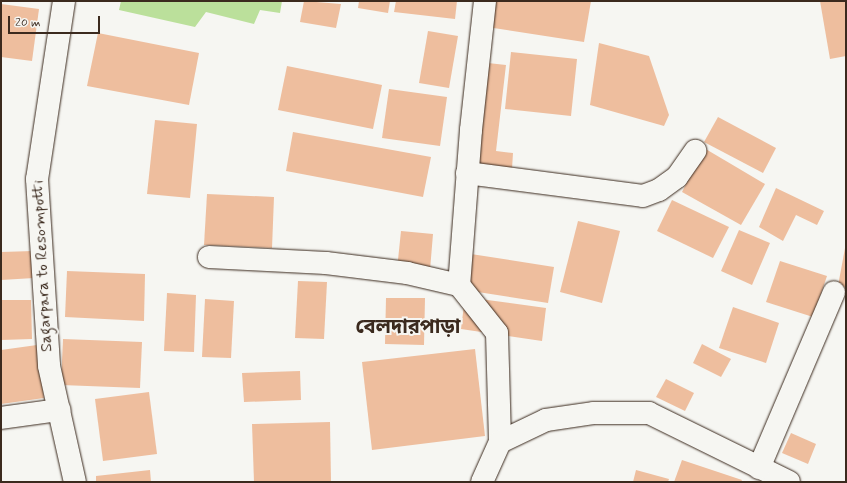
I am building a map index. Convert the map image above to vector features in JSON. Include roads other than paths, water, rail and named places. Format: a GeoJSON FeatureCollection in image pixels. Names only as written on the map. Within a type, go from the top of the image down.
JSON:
{"type":"FeatureCollection","features":[{"type":"Feature","properties":{"kind":"street","name":"Sagarpara to Resompotti"},"geometry":{"type":"LineString","coordinates":[[64,1],[37,179],[49,366],[75,482]]}},
{"type":"Feature","properties":{"kind":"street"},"geometry":{"type":"LineString","coordinates":[[459,285],[467,172],[484,1]]}},
{"type":"Feature","properties":{"kind":"street"},"geometry":{"type":"LineString","coordinates":[[467,172],[643,196],[659,190],[677,177],[695,150]]}},
{"type":"Feature","properties":{"kind":"street"},"geometry":{"type":"LineString","coordinates":[[209,257],[326,263],[407,273],[459,285],[497,333],[500,442],[482,482]]}},
{"type":"Feature","properties":{"kind":"street"},"geometry":{"type":"LineString","coordinates":[[760,468],[834,292]]}},
{"type":"Feature","properties":{"kind":"street"},"geometry":{"type":"LineString","coordinates":[[1,418],[59,410]]}},
{"type":"Feature","properties":{"kind":"street"},"geometry":{"type":"LineString","coordinates":[[500,442],[546,420],[594,413],[649,413],[789,482]]}},
{"type":"Feature","properties":{"kind":"district","name":"বেলদারপাড়া"},"geometry":{"type":"Point","coordinates":[408,327]}}]}
